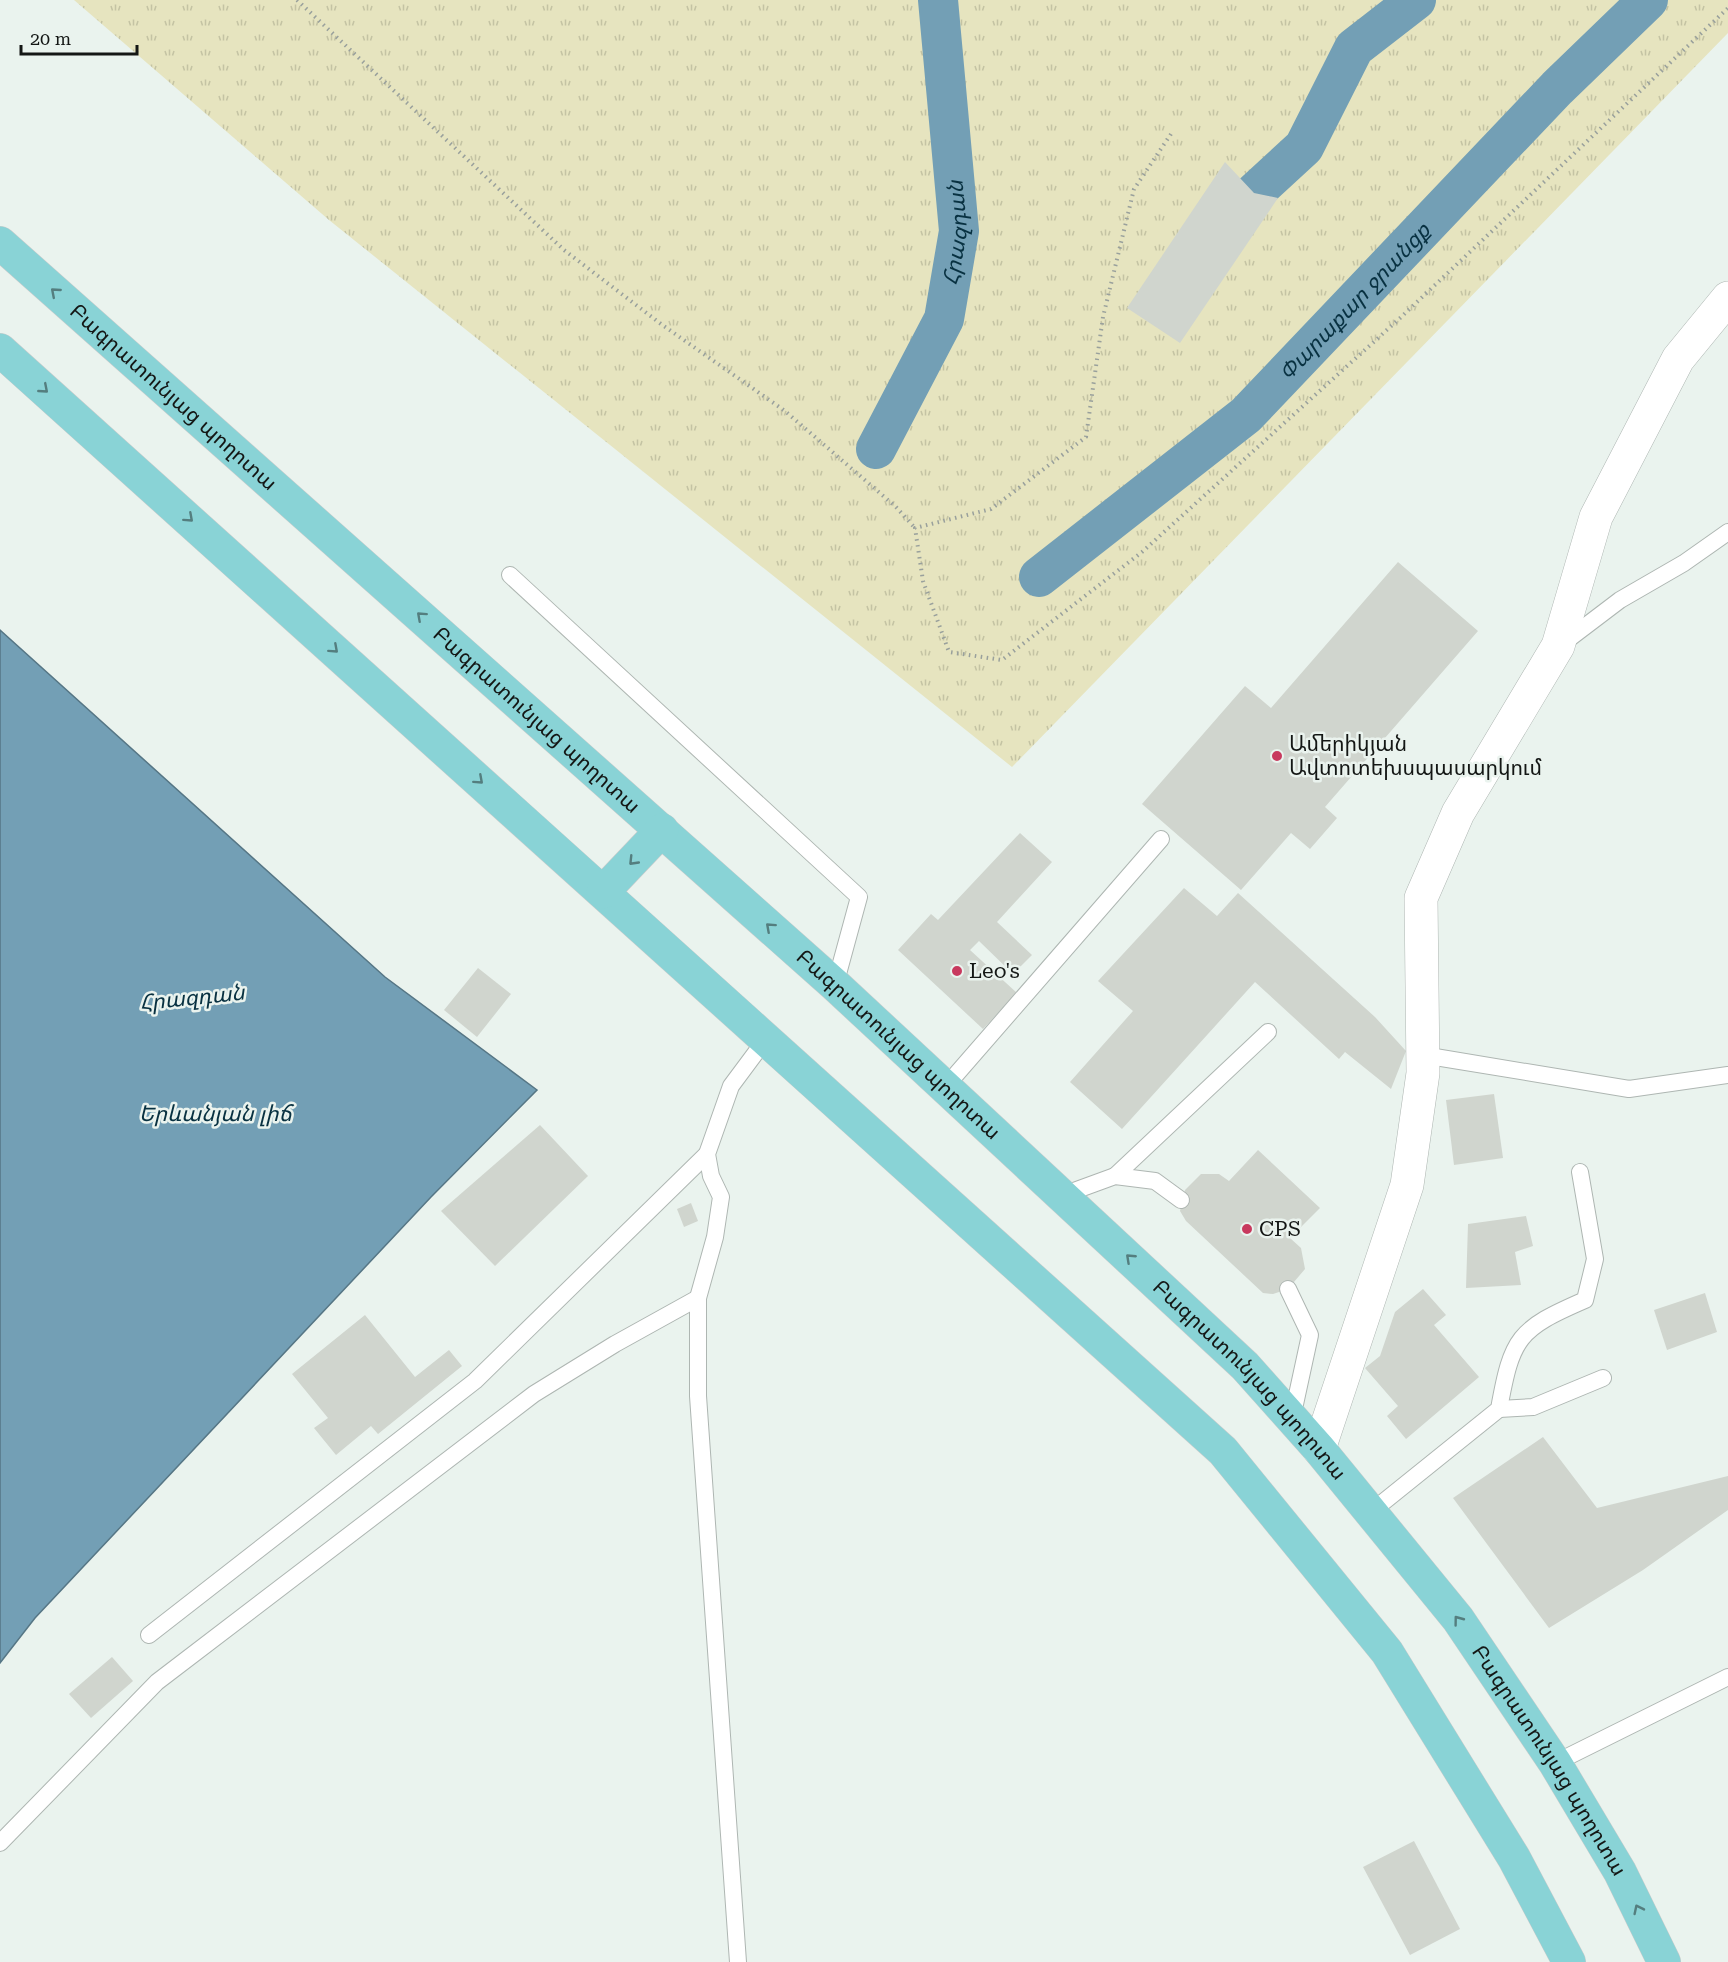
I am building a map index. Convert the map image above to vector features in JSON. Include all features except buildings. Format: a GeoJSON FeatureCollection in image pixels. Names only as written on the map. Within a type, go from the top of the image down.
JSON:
{"type":"FeatureCollection","features":[{"type":"Feature","properties":{"kind":"main road","name":"Բագրատունյաց պողոտա"},"geometry":{"type":"LineString","coordinates":[[0,243],[662,830],[946,1086],[1245,1366],[1319,1449],[1458,1619],[1555,1763],[1620,1872],[1664,1962]]}},
{"type":"Feature","properties":{"kind":"main road"},"geometry":{"type":"LineString","coordinates":[[0,350],[1223,1451],[1387,1652],[1514,1858],[1569,1962]]}},
{"type":"Feature","properties":{"kind":"main road"},"geometry":{"type":"LineString","coordinates":[[603,892],[662,830]]}},
{"type":"Feature","properties":{"kind":"street"},"geometry":{"type":"LineString","coordinates":[[1319,1449],[1407,1185],[1423,1073],[1421,898],[1458,813],[1558,646],[1596,517],[1678,359],[1728,298]]}},
{"type":"Feature","properties":{"kind":"lane"},"geometry":{"type":"LineString","coordinates":[[1558,646],[1620,600],[1684,563],[1728,532]]}},
{"type":"Feature","properties":{"kind":"lane"},"geometry":{"type":"LineString","coordinates":[[510,575],[859,897],[835,986]]}},
{"type":"Feature","properties":{"kind":"lane"},"geometry":{"type":"LineString","coordinates":[[946,1086],[1161,839]]}},
{"type":"Feature","properties":{"kind":"lane"},"geometry":{"type":"LineString","coordinates":[[1063,1195],[1115,1176],[1268,1032]]}},
{"type":"Feature","properties":{"kind":"lane"},"geometry":{"type":"LineString","coordinates":[[149,1635],[475,1381],[707,1154],[731,1086],[766,1039]]}},
{"type":"Feature","properties":{"kind":"lane"},"geometry":{"type":"LineString","coordinates":[[1423,1054],[1629,1089],[1728,1075]]}},
{"type":"Feature","properties":{"kind":"lane"},"geometry":{"type":"LineString","coordinates":[[707,1154],[711,1176],[721,1197],[715,1237],[698,1298],[698,1396],[738,1962]]}},
{"type":"Feature","properties":{"kind":"lane"},"geometry":{"type":"LineString","coordinates":[[1498,1409],[1507,1362],[1518,1342],[1539,1320],[1585,1300],[1595,1258],[1580,1172]]}},
{"type":"Feature","properties":{"kind":"lane"},"geometry":{"type":"LineString","coordinates":[[1115,1176],[1155,1181],[1181,1200]]}},
{"type":"Feature","properties":{"kind":"lane"},"geometry":{"type":"LineString","coordinates":[[1288,1289],[1310,1335],[1292,1418]]}},
{"type":"Feature","properties":{"kind":"lane"},"geometry":{"type":"LineString","coordinates":[[0,1843],[158,1682],[534,1394],[615,1344],[698,1298]]}},
{"type":"Feature","properties":{"kind":"lane"},"geometry":{"type":"LineString","coordinates":[[1371,1512],[1498,1409],[1533,1407],[1603,1378]]}},
{"type":"Feature","properties":{"kind":"lane"},"geometry":{"type":"LineString","coordinates":[[1555,1763],[1728,1677]]}},
{"type":"Feature","properties":{"kind":"path"},"geometry":{"type":"LineString","coordinates":[[297,0],[564,250],[661,324],[785,411],[896,507],[915,528],[923,581],[949,652],[1002,660],[1142,552],[1399,319],[1728,8]]}},
{"type":"Feature","properties":{"kind":"path"},"geometry":{"type":"LineString","coordinates":[[915,528],[991,509],[1086,437],[1103,317],[1134,189],[1171,134]]}},
{"type":"Feature","properties":{"kind":"green space"},"geometry":{"type":"Polygon","coordinates":[[[74,0],[1728,0],[1728,33],[1012,767],[329,220],[74,0]]]}},
{"type":"Feature","properties":{"kind":"water","name":"Երևանյան լիճ"},"geometry":{"type":"Polygon","coordinates":[[[0,630],[385,977],[537,1090],[431,1197],[35,1618],[0,1663],[0,630]]]}},
{"type":"Feature","properties":{"kind":"waterway","name":"Հրազդան"},"geometry":{"type":"LineString","coordinates":[[876,449],[944,319],[959,231],[938,0]]}},
{"type":"Feature","properties":{"kind":"waterway"},"geometry":{"type":"LineString","coordinates":[[1254,193],[1304,147],[1354,48],[1416,0]]}},
{"type":"Feature","properties":{"kind":"waterway","name":"Փարաքար ջրանցք"},"geometry":{"type":"LineString","coordinates":[[1039,577],[1246,415],[1557,88],[1648,0]]}},
{"type":"Feature","properties":{"kind":"place","name":"Ամերիկյան Ավտոտեխսպասարկում"},"geometry":{"type":"Point","coordinates":[1277,756]}},
{"type":"Feature","properties":{"kind":"place","name":"Leo's"},"geometry":{"type":"Point","coordinates":[957,971]}},
{"type":"Feature","properties":{"kind":"place","name":"CPS"},"geometry":{"type":"Point","coordinates":[1247,1229]}}]}
